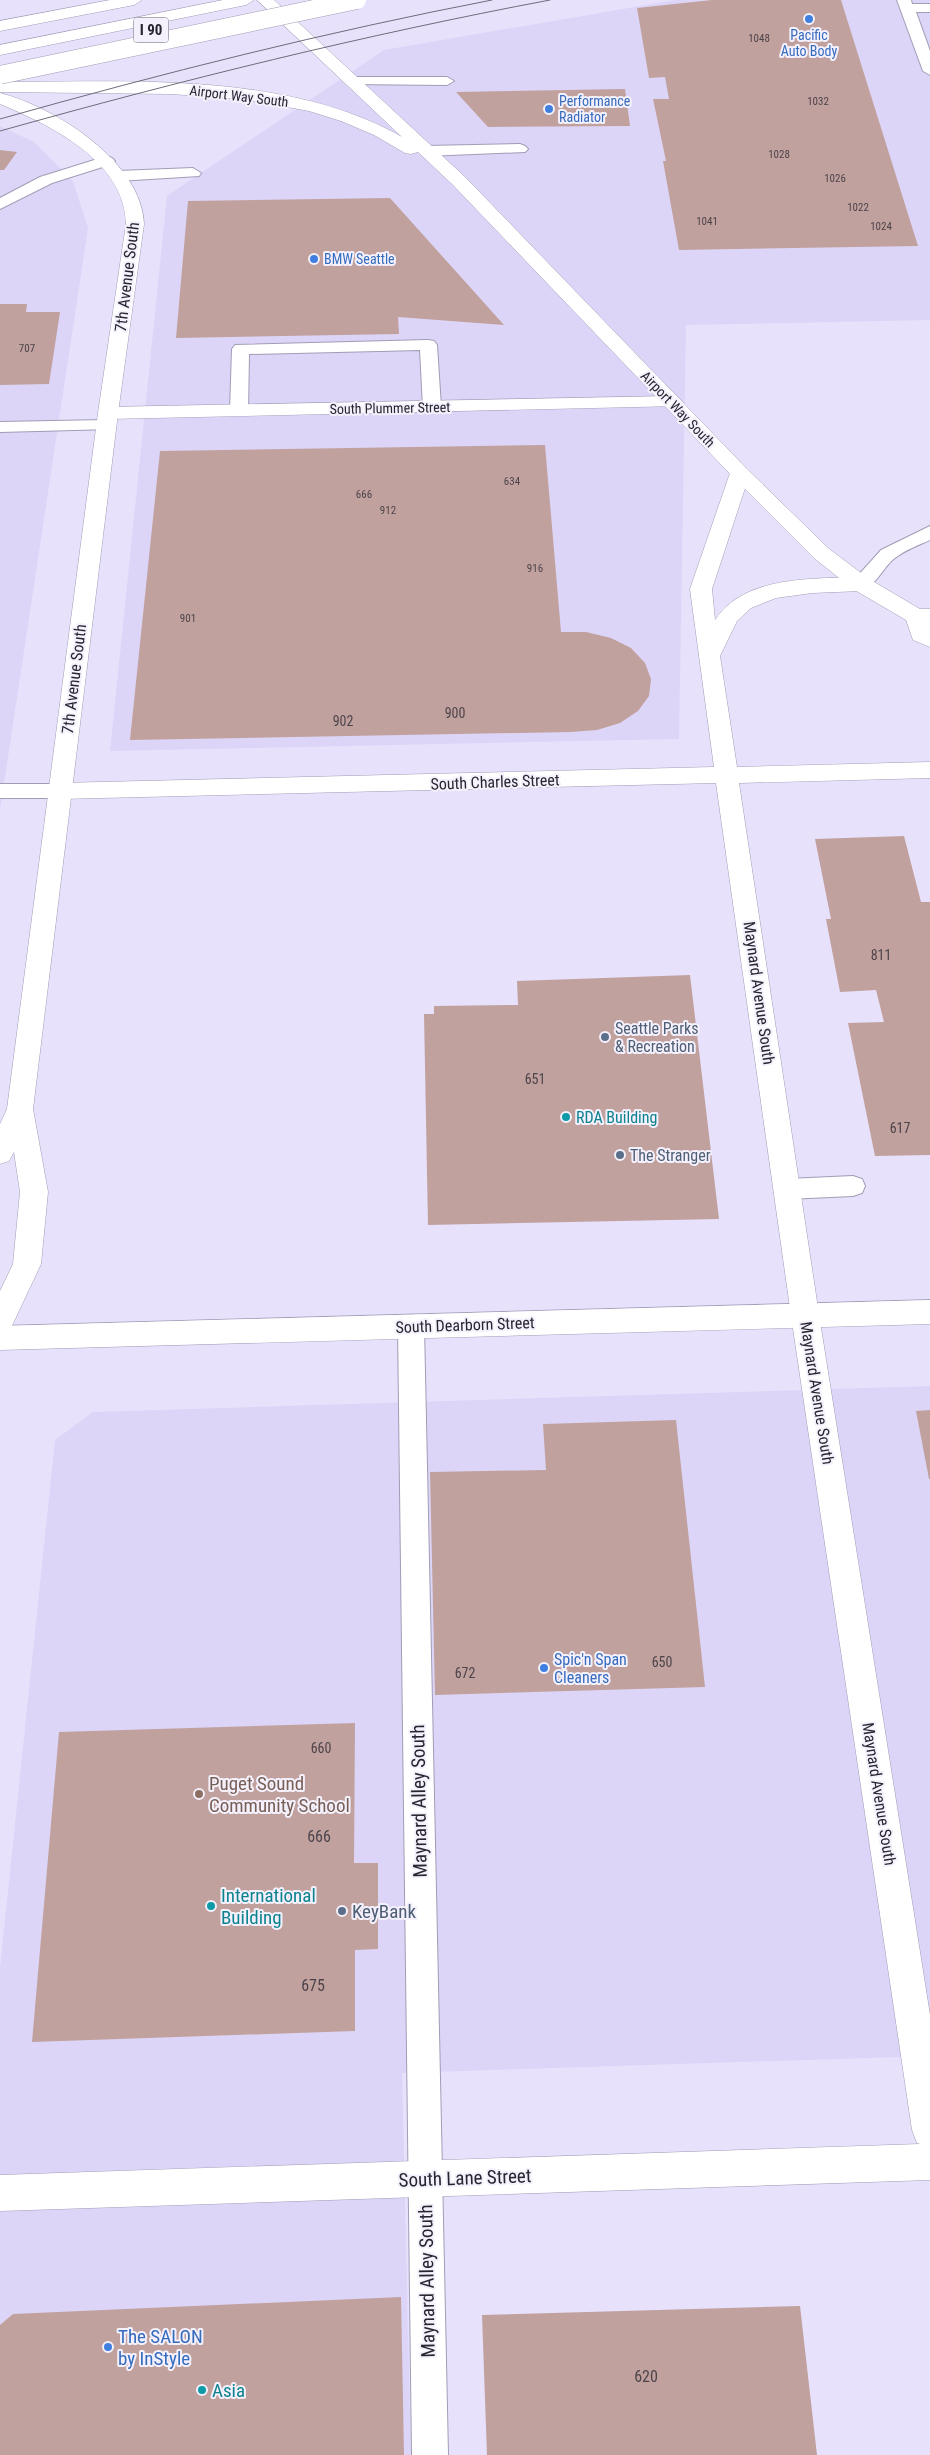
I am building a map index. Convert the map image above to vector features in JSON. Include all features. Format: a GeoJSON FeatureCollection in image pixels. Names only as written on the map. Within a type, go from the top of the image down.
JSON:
{"type":"FeatureCollection","features":[{"type":"Feature","properties":{"kind":"main road"},"geometry":{"type":"LineString","coordinates":[[0,26],[134,0]]}},
{"type":"Feature","properties":{"kind":"main road","name":"I 90"},"geometry":{"type":"LineString","coordinates":[[0,50],[246,0]]}},
{"type":"Feature","properties":{"kind":"main road","name":"Airport Way South"},"geometry":{"type":"LineString","coordinates":[[266,0],[459,181],[740,473],[821,553],[861,584],[923,616],[921,635],[930,640]]}},
{"type":"Feature","properties":{"kind":"main road","name":"I 90"},"geometry":{"type":"LineString","coordinates":[[0,62],[302,0]]}},
{"type":"Feature","properties":{"kind":"main road"},"geometry":{"type":"LineString","coordinates":[[0,75],[357,0]]}},
{"type":"Feature","properties":{"kind":"main road"},"geometry":{"type":"LineString","coordinates":[[0,56],[100,29]]}},
{"type":"Feature","properties":{"kind":"main road","name":"Airport Way South"},"geometry":{"type":"LineString","coordinates":[[0,87],[54,86],[212,90],[294,103],[333,114],[381,133],[405,145],[459,181]]}},
{"type":"Feature","properties":{"kind":"main road","name":"7th Avenue South"},"geometry":{"type":"LineString","coordinates":[[0,98],[20,106],[60,129],[112,168],[133,206],[135,222],[134,242],[107,419],[20,1110],[34,1192],[28,1264],[0,1321]]}},
{"type":"Feature","properties":{"kind":"main road","name":"South Plummer Street"},"geometry":{"type":"LineString","coordinates":[[107,419],[239,411],[672,402]]}},
{"type":"Feature","properties":{"kind":"main road","name":"Maynard Avenue South"},"geometry":{"type":"LineString","coordinates":[[740,473],[702,589],[709,656],[728,774],[805,1315],[930,2130]]}},
{"type":"Feature","properties":{"kind":"main road"},"geometry":{"type":"LineString","coordinates":[[709,656],[732,612],[760,594],[811,586],[861,584]]}},
{"type":"Feature","properties":{"kind":"main road","name":"South Charles Street"},"geometry":{"type":"LineString","coordinates":[[60,791],[401,785],[728,774],[930,770]]}},
{"type":"Feature","properties":{"kind":"main road"},"geometry":{"type":"LineString","coordinates":[[0,1153],[20,1110]]}},
{"type":"Feature","properties":{"kind":"main road","name":"South Dearborn Street"},"geometry":{"type":"LineString","coordinates":[[0,1338],[930,1312]]}},
{"type":"Feature","properties":{"kind":"main road","name":"South Lane Street"},"geometry":{"type":"LineString","coordinates":[[0,2193],[930,2162]]}},
{"type":"Feature","properties":{"kind":"lane"},"geometry":{"type":"LineString","coordinates":[[930,8],[905,4],[930,71]]}},
{"type":"Feature","properties":{"kind":"lane"},"geometry":{"type":"LineString","coordinates":[[352,81],[447,81]]}},
{"type":"Feature","properties":{"kind":"lane"},"geometry":{"type":"LineString","coordinates":[[426,151],[520,149]]}},
{"type":"Feature","properties":{"kind":"lane"},"geometry":{"type":"LineString","coordinates":[[0,204],[46,180],[112,168],[193,173]]}},
{"type":"Feature","properties":{"kind":"lane"},"geometry":{"type":"LineString","coordinates":[[239,411],[241,349],[428,345],[432,407]]}},
{"type":"Feature","properties":{"kind":"lane"},"geometry":{"type":"LineString","coordinates":[[0,427],[107,419]]}},
{"type":"Feature","properties":{"kind":"lane"},"geometry":{"type":"LineString","coordinates":[[861,584],[888,554],[930,532]]}},
{"type":"Feature","properties":{"kind":"lane"},"geometry":{"type":"LineString","coordinates":[[0,791],[60,791]]}},
{"type":"Feature","properties":{"kind":"lane"},"geometry":{"type":"LineString","coordinates":[[787,1189],[853,1186]]}},
{"type":"Feature","properties":{"kind":"lane","name":"Maynard Alley South"},"geometry":{"type":"LineString","coordinates":[[411,1326],[430,2455]]}},
{"type":"Feature","properties":{"kind":"shaded area"},"geometry":{"type":"Polygon","coordinates":[[[675,0],[930,0],[930,320],[686,325],[679,739],[110,751],[167,196],[384,50],[675,0]]]}},
{"type":"Feature","properties":{"kind":"shaded area"},"geometry":{"type":"Polygon","coordinates":[[[0,126],[34,142],[73,181],[88,228],[0,810],[0,126]]]}},
{"type":"Feature","properties":{"kind":"shaded area"},"geometry":{"type":"Polygon","coordinates":[[[930,1386],[930,2056],[402,2073],[411,2455],[0,2455],[0,1968],[55,1440],[93,1412],[930,1386]]]}},
{"type":"Feature","properties":{"kind":"building"},"geometry":{"type":"Polygon","coordinates":[[[712,0],[841,0],[918,246],[679,250],[663,161],[666,161],[653,99],[669,99],[665,77],[649,78],[637,8],[712,0]]]}},
{"type":"Feature","properties":{"kind":"building","name":"Performance Radiator"},"geometry":{"type":"Polygon","coordinates":[[[625,89],[630,126],[488,127],[456,92],[625,89]]]}},
{"type":"Feature","properties":{"kind":"building"},"geometry":{"type":"Polygon","coordinates":[[[0,150],[17,152],[4,170],[0,170],[0,150]]]}},
{"type":"Feature","properties":{"kind":"building","name":"BMW Seattle"},"geometry":{"type":"Polygon","coordinates":[[[390,198],[504,325],[398,317],[399,334],[176,338],[188,201],[390,198]]]}},
{"type":"Feature","properties":{"kind":"building"},"geometry":{"type":"Polygon","coordinates":[[[0,304],[27,304],[26,312],[60,312],[49,384],[0,385],[0,304]]]}},
{"type":"Feature","properties":{"kind":"building"},"geometry":{"type":"Polygon","coordinates":[[[545,445],[561,632],[586,632],[611,638],[631,648],[645,663],[651,679],[649,696],[638,711],[620,723],[597,730],[571,732],[130,740],[160,451],[545,445]]]}},
{"type":"Feature","properties":{"kind":"building"},"geometry":{"type":"Polygon","coordinates":[[[904,836],[921,902],[930,902],[930,1155],[875,1156],[848,1023],[884,1022],[876,990],[840,992],[826,919],[831,919],[815,839],[904,836]]]}},
{"type":"Feature","properties":{"kind":"building","name":"RDA Building"},"geometry":{"type":"Polygon","coordinates":[[[690,975],[719,1219],[428,1225],[424,1014],[434,1014],[434,1006],[518,1005],[517,981],[690,975]]]}},
{"type":"Feature","properties":{"kind":"building"},"geometry":{"type":"Polygon","coordinates":[[[930,1410],[930,1479],[929,1479],[916,1411],[930,1410]]]}},
{"type":"Feature","properties":{"kind":"building"},"geometry":{"type":"Polygon","coordinates":[[[676,1420],[705,1687],[435,1695],[430,1472],[546,1470],[543,1424],[676,1420]]]}},
{"type":"Feature","properties":{"kind":"building","name":"International Building"},"geometry":{"type":"Polygon","coordinates":[[[355,1723],[354,1863],[378,1863],[378,1949],[355,1950],[355,2031],[32,2042],[59,1732],[355,1723]]]}},
{"type":"Feature","properties":{"kind":"building","name":"Asia"},"geometry":{"type":"Polygon","coordinates":[[[401,2297],[404,2455],[0,2455],[0,2325],[13,2314],[401,2297]]]}},
{"type":"Feature","properties":{"kind":"building"},"geometry":{"type":"Polygon","coordinates":[[[800,2306],[817,2455],[487,2455],[482,2315],[800,2306]]]}},
{"type":"Feature","properties":{"kind":"tram line"},"geometry":{"type":"LineString","coordinates":[[0,119],[122,85],[245,54],[430,12],[492,0]]}},
{"type":"Feature","properties":{"kind":"tram line"},"geometry":{"type":"LineString","coordinates":[[0,131],[137,94],[342,43],[550,0]]}},
{"type":"Feature","properties":{"kind":"place","name":"Pacific Auto Body"},"geometry":{"type":"Point","coordinates":[809,19]}},
{"type":"Feature","properties":{"kind":"place","name":"Performance Radiator"},"geometry":{"type":"Point","coordinates":[549,109]}},
{"type":"Feature","properties":{"kind":"place","name":"BMW Seattle"},"geometry":{"type":"Point","coordinates":[314,259]}},
{"type":"Feature","properties":{"kind":"place","name":"Seattle Parks & Recreation"},"geometry":{"type":"Point","coordinates":[605,1037]}},
{"type":"Feature","properties":{"kind":"place","name":"RDA Building"},"geometry":{"type":"Point","coordinates":[566,1117]}},
{"type":"Feature","properties":{"kind":"place","name":"The Stranger"},"geometry":{"type":"Point","coordinates":[620,1155]}},
{"type":"Feature","properties":{"kind":"place","name":"Spic'n Span Cleaners"},"geometry":{"type":"Point","coordinates":[544,1668]}},
{"type":"Feature","properties":{"kind":"place","name":"Puget Sound Community School"},"geometry":{"type":"Point","coordinates":[199,1794]}},
{"type":"Feature","properties":{"kind":"place","name":"International Building"},"geometry":{"type":"Point","coordinates":[211,1906]}},
{"type":"Feature","properties":{"kind":"place","name":"KeyBank"},"geometry":{"type":"Point","coordinates":[342,1911]}},
{"type":"Feature","properties":{"kind":"place","name":"The SALON by InStyle"},"geometry":{"type":"Point","coordinates":[108,2347]}},
{"type":"Feature","properties":{"kind":"place","name":"Asia"},"geometry":{"type":"Point","coordinates":[202,2390]}}]}
